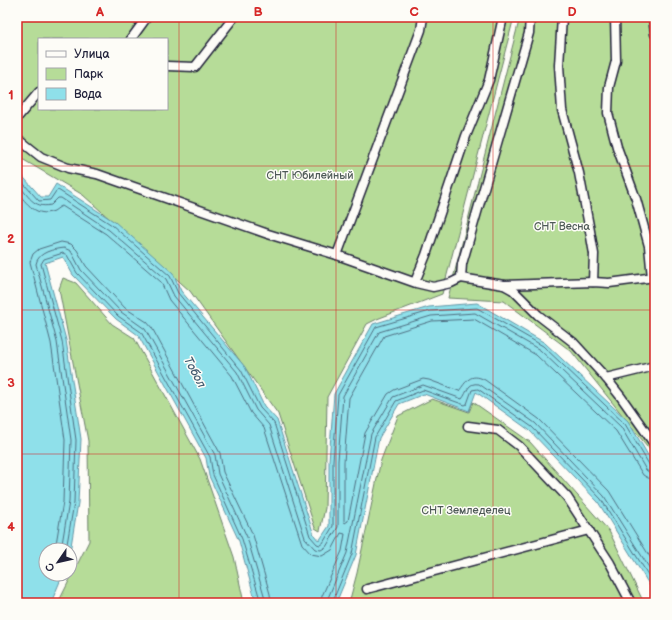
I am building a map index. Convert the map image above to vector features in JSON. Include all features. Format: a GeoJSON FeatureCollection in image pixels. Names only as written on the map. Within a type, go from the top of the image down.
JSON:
{"type":"FeatureCollection","features":[{"type":"Feature","properties":{"kind":"street"},"geometry":{"type":"LineString","coordinates":[[132,38],[147,17]]}},
{"type":"Feature","properties":{"kind":"street"},"geometry":{"type":"LineString","coordinates":[[168,66],[195,67],[234,17]]}},
{"type":"Feature","properties":{"kind":"street"},"geometry":{"type":"LineString","coordinates":[[337,255],[422,30],[423,17]]}},
{"type":"Feature","properties":{"kind":"street"},"geometry":{"type":"LineString","coordinates":[[414,282],[426,255],[466,136],[489,80],[504,17]]}},
{"type":"Feature","properties":{"kind":"street"},"geometry":{"type":"LineString","coordinates":[[461,278],[462,264],[529,33],[530,17]]}},
{"type":"Feature","properties":{"kind":"street"},"geometry":{"type":"LineString","coordinates":[[562,17],[558,65],[562,110],[578,173],[590,231],[594,254],[593,282]]}},
{"type":"Feature","properties":{"kind":"street"},"geometry":{"type":"LineString","coordinates":[[17,138],[41,157],[68,168],[97,174],[268,234],[337,255],[433,288],[451,283],[461,278],[504,285],[593,282],[609,284],[653,277],[649,246],[636,199],[617,147],[608,113],[609,87],[616,61],[615,17]]}},
{"type":"Feature","properties":{"kind":"street"},"geometry":{"type":"LineString","coordinates":[[653,17],[655,34]]}},
{"type":"Feature","properties":{"kind":"street"},"geometry":{"type":"LineString","coordinates":[[17,118],[38,93]]}},
{"type":"Feature","properties":{"kind":"street"},"geometry":{"type":"LineString","coordinates":[[504,285],[516,293],[538,315],[572,342],[606,378],[655,445]]}},
{"type":"Feature","properties":{"kind":"street"},"geometry":{"type":"LineString","coordinates":[[606,378],[655,366]]}},
{"type":"Feature","properties":{"kind":"street"},"geometry":{"type":"LineString","coordinates":[[468,426],[498,430],[519,446],[567,497],[610,563],[628,602]]}},
{"type":"Feature","properties":{"kind":"street"},"geometry":{"type":"LineString","coordinates":[[367,589],[589,530]]}},
{"type":"Feature","properties":{"kind":"green space","name":"СНТ Юбилейный"},"geometry":{"type":"Polygon","coordinates":[[[17,17],[514,17],[442,294],[367,324],[327,397],[325,508],[320,531],[315,528],[278,414],[190,291],[83,195],[17,156],[17,17]]]}},
{"type":"Feature","properties":{"kind":"green space","name":"СНТ Весна"},"geometry":{"type":"Polygon","coordinates":[[[520,17],[655,17],[655,49],[651,33],[655,57],[655,456],[571,351],[504,301],[448,298],[520,17]]]}},
{"type":"Feature","properties":{"kind":"green space"},"geometry":{"type":"Polygon","coordinates":[[[63,278],[76,283],[112,324],[134,338],[200,459],[234,557],[244,603],[58,603],[68,582],[78,582],[78,563],[89,541],[88,441],[59,289],[63,278]]]}},
{"type":"Feature","properties":{"kind":"green space","name":"СНТ Земледелец"},"geometry":{"type":"Polygon","coordinates":[[[432,399],[469,412],[473,402],[530,442],[609,531],[644,603],[349,603],[357,573],[381,460],[398,416],[432,399]]]}},
{"type":"Feature","properties":{"kind":"water","name":"Тобол"},"geometry":{"type":"Polygon","coordinates":[[[17,170],[41,197],[48,197],[56,184],[115,222],[173,273],[181,291],[245,367],[264,406],[277,420],[314,535],[319,541],[329,526],[329,461],[334,394],[373,324],[429,307],[477,303],[545,343],[628,421],[655,467],[655,594],[598,502],[529,430],[476,392],[469,411],[424,394],[399,404],[379,438],[356,555],[336,603],[256,603],[239,541],[209,476],[206,458],[138,335],[116,319],[73,275],[63,257],[45,263],[66,340],[81,439],[78,503],[72,542],[38,542],[38,582],[60,582],[50,603],[17,603],[17,170]]]}}]}
